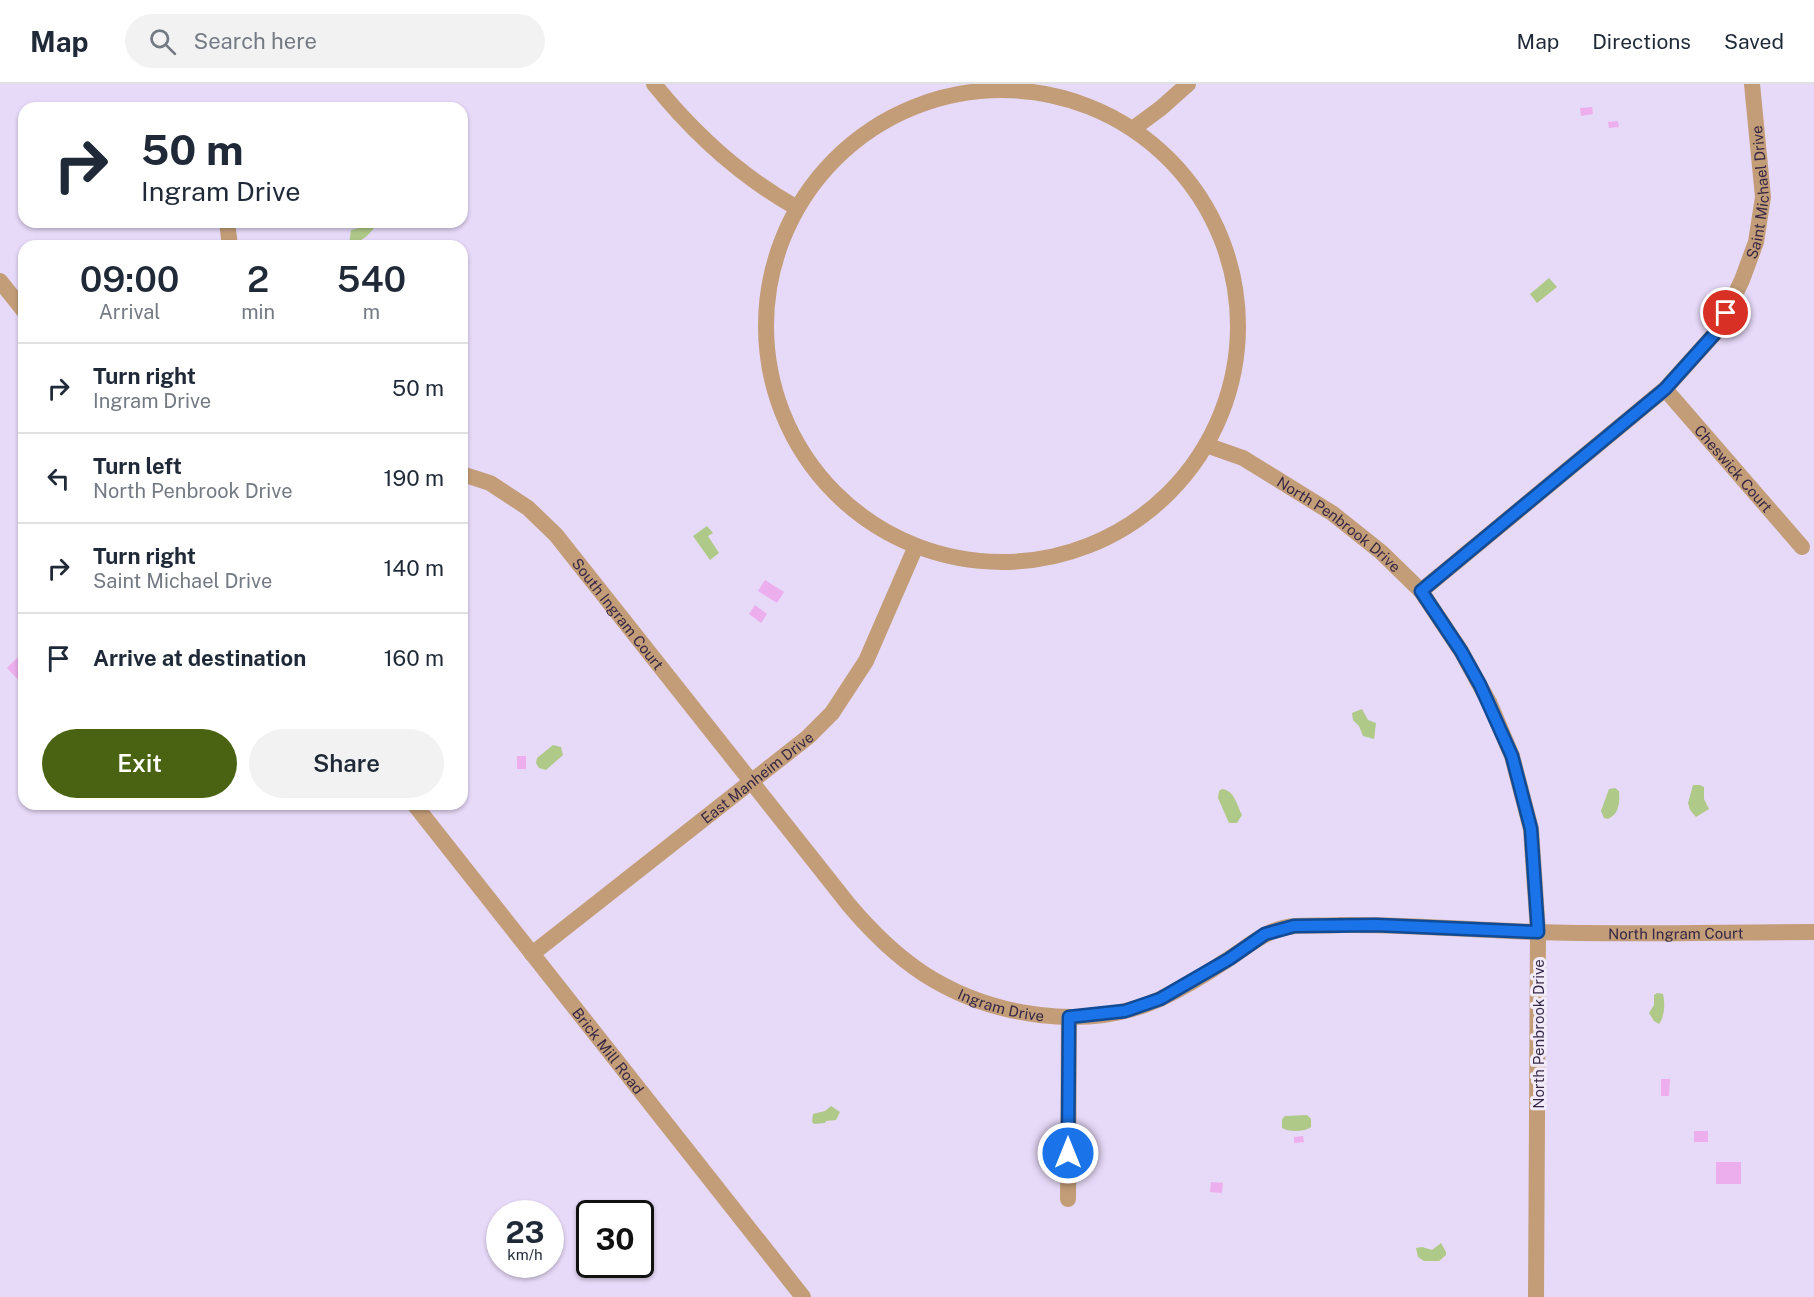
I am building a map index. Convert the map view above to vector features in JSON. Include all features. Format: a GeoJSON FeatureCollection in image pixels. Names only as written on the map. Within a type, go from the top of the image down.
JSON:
{"type":"FeatureCollection","features":[{"type":"Feature","properties":{"kind":"street"},"geometry":{"type":"LineString","coordinates":[[654,84],[682,118],[723,157],[770,193],[797,208]]}},
{"type":"Feature","properties":{"kind":"street"},"geometry":{"type":"LineString","coordinates":[[1134,128],[1188,84]]}},
{"type":"Feature","properties":{"kind":"street","name":"Saint Michael Drive"},"geometry":{"type":"LineString","coordinates":[[1421,591],[1665,389],[1718,330],[1742,280],[1756,242],[1763,198],[1752,84]]}},
{"type":"Feature","properties":{"kind":"street"},"geometry":{"type":"LineString","coordinates":[[1012,89],[1055,95],[1096,108],[1134,128],[1168,156],[1197,191],[1219,230],[1233,272],[1239,316],[1236,361],[1225,404],[1206,445],[1178,483],[1143,515],[1102,540],[1056,555],[1009,562],[962,559],[916,546],[879,528],[847,504],[813,466],[796,441],[779,404],[769,365],[766,325],[770,284],[780,245],[797,208],[822,173],[853,143],[888,119],[928,102],[970,92],[1012,89]]}},
{"type":"Feature","properties":{"kind":"street"},"geometry":{"type":"LineString","coordinates":[[0,282],[18,304]]}},
{"type":"Feature","properties":{"kind":"street","name":"Cheswick Court"},"geometry":{"type":"LineString","coordinates":[[1665,389],[1802,547]]}},
{"type":"Feature","properties":{"kind":"street","name":"North Penbrook Drive"},"geometry":{"type":"LineString","coordinates":[[1206,445],[1243,458],[1332,513],[1381,552],[1421,591],[1489,702],[1512,756],[1531,829],[1538,932],[1536,1297]]}},
{"type":"Feature","properties":{"kind":"street","name":"South Ingram Court"},"geometry":{"type":"LineString","coordinates":[[468,476],[490,483],[518,501],[556,536],[751,782]]}},
{"type":"Feature","properties":{"kind":"street","name":"East Manheim Drive"},"geometry":{"type":"LineString","coordinates":[[532,954],[808,737],[832,713],[866,661],[916,546]]}},
{"type":"Feature","properties":{"kind":"street","name":"Ingram Drive"},"geometry":{"type":"LineString","coordinates":[[751,782],[866,926],[902,959],[950,989],[978,1000],[1035,1014],[1069,1017],[1125,1011],[1160,999],[1229,959],[1265,934],[1294,926],[1376,925],[1538,932]]}},
{"type":"Feature","properties":{"kind":"street","name":"Brick Mill Road"},"geometry":{"type":"LineString","coordinates":[[419,810],[803,1297]]}},
{"type":"Feature","properties":{"kind":"street","name":"North Ingram Court"},"geometry":{"type":"LineString","coordinates":[[1538,932],[1814,932]]}},
{"type":"Feature","properties":{"kind":"street"},"geometry":{"type":"LineString","coordinates":[[1068,1199],[1069,1017]]}},
{"type":"Feature","properties":{"kind":"shaded area"},"geometry":{"type":"Polygon","coordinates":[[[374,228],[360,240],[350,240],[351,230],[374,228]]]}},
{"type":"Feature","properties":{"kind":"shaded area"},"geometry":{"type":"Polygon","coordinates":[[[1549,278],[1557,287],[1537,303],[1530,294],[1549,278]]]}},
{"type":"Feature","properties":{"kind":"shaded area"},"geometry":{"type":"Polygon","coordinates":[[[707,526],[713,533],[708,536],[719,553],[710,560],[693,536],[707,526]]]}},
{"type":"Feature","properties":{"kind":"shaded area"},"geometry":{"type":"Polygon","coordinates":[[[1362,709],[1368,720],[1376,723],[1374,739],[1363,736],[1359,726],[1353,720],[1352,713],[1362,709]]]}},
{"type":"Feature","properties":{"kind":"shaded area"},"geometry":{"type":"Polygon","coordinates":[[[553,745],[561,747],[563,755],[546,770],[539,768],[536,763],[537,758],[553,745]]]}},
{"type":"Feature","properties":{"kind":"shaded area"},"geometry":{"type":"Polygon","coordinates":[[[1693,785],[1704,787],[1704,799],[1709,809],[1696,817],[1688,803],[1693,785]]]}},
{"type":"Feature","properties":{"kind":"shaded area"},"geometry":{"type":"Polygon","coordinates":[[[1615,788],[1619,791],[1618,808],[1612,817],[1604,818],[1601,811],[1609,789],[1615,788]]]}},
{"type":"Feature","properties":{"kind":"shaded area"},"geometry":{"type":"Polygon","coordinates":[[[1222,789],[1229,792],[1237,803],[1242,815],[1237,823],[1229,823],[1218,798],[1219,791],[1222,789]]]}},
{"type":"Feature","properties":{"kind":"shaded area"},"geometry":{"type":"Polygon","coordinates":[[[1663,994],[1664,1001],[1659,1024],[1649,1013],[1654,1005],[1654,995],[1663,994]]]}},
{"type":"Feature","properties":{"kind":"shaded area"},"geometry":{"type":"Polygon","coordinates":[[[831,1106],[840,1112],[836,1120],[814,1124],[812,1122],[813,1114],[825,1111],[831,1106]]]}},
{"type":"Feature","properties":{"kind":"shaded area"},"geometry":{"type":"Polygon","coordinates":[[[1307,1115],[1311,1119],[1311,1127],[1308,1129],[1297,1131],[1282,1128],[1282,1119],[1285,1116],[1307,1115]]]}},
{"type":"Feature","properties":{"kind":"shaded area"},"geometry":{"type":"Polygon","coordinates":[[[1441,1243],[1446,1255],[1439,1261],[1424,1261],[1418,1257],[1416,1248],[1432,1250],[1441,1243]]]}},
{"type":"Feature","properties":{"kind":"building"},"geometry":{"type":"Polygon","coordinates":[[[1592,107],[1593,114],[1581,116],[1580,108],[1592,107]]]}},
{"type":"Feature","properties":{"kind":"building"},"geometry":{"type":"Polygon","coordinates":[[[1618,121],[1619,127],[1609,128],[1608,122],[1618,121]]]}},
{"type":"Feature","properties":{"kind":"building"},"geometry":{"type":"Polygon","coordinates":[[[765,580],[784,592],[777,603],[758,591],[765,580]]]}},
{"type":"Feature","properties":{"kind":"building"},"geometry":{"type":"Polygon","coordinates":[[[755,605],[767,614],[761,623],[749,614],[755,605]]]}},
{"type":"Feature","properties":{"kind":"building"},"geometry":{"type":"Polygon","coordinates":[[[18,657],[18,680],[7,668],[18,657]]]}},
{"type":"Feature","properties":{"kind":"building"},"geometry":{"type":"Polygon","coordinates":[[[517,756],[526,756],[526,769],[517,769],[517,756]]]}},
{"type":"Feature","properties":{"kind":"building"},"geometry":{"type":"Polygon","coordinates":[[[1661,1079],[1670,1079],[1669,1096],[1661,1096],[1661,1079]]]}},
{"type":"Feature","properties":{"kind":"building"},"geometry":{"type":"Polygon","coordinates":[[[1694,1131],[1708,1131],[1708,1142],[1694,1142],[1694,1131]]]}},
{"type":"Feature","properties":{"kind":"building"},"geometry":{"type":"Polygon","coordinates":[[[1303,1136],[1304,1142],[1294,1143],[1294,1137],[1303,1136]]]}},
{"type":"Feature","properties":{"kind":"building"},"geometry":{"type":"Polygon","coordinates":[[[1716,1162],[1741,1162],[1741,1184],[1716,1184],[1716,1162]]]}},
{"type":"Feature","properties":{"kind":"building"},"geometry":{"type":"Polygon","coordinates":[[[1211,1182],[1223,1183],[1222,1193],[1210,1192],[1211,1182]]]}},
{"type":"Feature","properties":{"kind":"route"},"geometry":{"type":"LineString","coordinates":[[1068,1153],[1069,1017],[1125,1011],[1160,999],[1229,959],[1265,934],[1294,926],[1376,925],[1538,932],[1531,829],[1512,756],[1480,685],[1461,651],[1421,591],[1665,389],[1718,330],[1726,313]]}}]}
